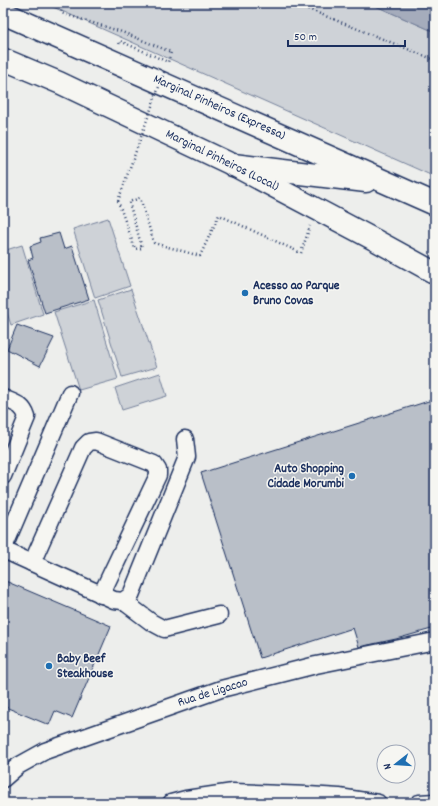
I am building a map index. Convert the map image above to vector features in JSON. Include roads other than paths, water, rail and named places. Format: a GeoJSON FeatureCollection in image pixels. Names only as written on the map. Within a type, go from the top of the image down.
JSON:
{"type":"FeatureCollection","features":[{"type":"Feature","properties":{"kind":"highway","name":"Marginal Pinheiros (Expressa)"},"geometry":{"type":"LineString","coordinates":[[3,13],[435,204]]}},
{"type":"Feature","properties":{"kind":"highway"},"geometry":{"type":"LineString","coordinates":[[233,165],[389,183]]}},
{"type":"Feature","properties":{"kind":"main road","name":"Marginal Pinheiros (Local)"},"geometry":{"type":"LineString","coordinates":[[3,59],[60,83],[233,165],[435,273]]}},
{"type":"Feature","properties":{"kind":"street"},"geometry":{"type":"LineString","coordinates":[[70,393],[4,548],[8,552],[102,595],[114,600],[123,601],[150,622],[164,629],[219,615]]}},
{"type":"Feature","properties":{"kind":"street"},"geometry":{"type":"LineString","coordinates":[[3,398],[21,406],[25,410],[27,417],[3,476]]}},
{"type":"Feature","properties":{"kind":"street"},"geometry":{"type":"LineString","coordinates":[[123,601],[131,595],[187,457],[185,439]]}},
{"type":"Feature","properties":{"kind":"street"},"geometry":{"type":"LineString","coordinates":[[32,563],[83,448],[89,442],[96,441],[154,464],[158,470],[158,475],[102,595]]}},
{"type":"Feature","properties":{"kind":"street","name":"Rua de Ligacao"},"geometry":{"type":"LineString","coordinates":[[3,779],[18,766],[45,751],[221,690],[316,665],[435,641]]}},
{"type":"Feature","properties":{"kind":"street"},"geometry":{"type":"LineString","coordinates":[[171,803],[186,799],[233,792],[316,795],[378,803]]}},
{"type":"Feature","properties":{"kind":"street"},"geometry":{"type":"LineString","coordinates":[[419,803],[435,802]]}},
{"type":"Feature","properties":{"kind":"water"},"geometry":{"type":"Polygon","coordinates":[[[369,3],[435,3],[435,32],[369,3]]]}},
{"type":"Feature","properties":{"kind":"place","name":"Acesso ao Parque Bruno Covas"},"geometry":{"type":"Point","coordinates":[245,293]}},
{"type":"Feature","properties":{"kind":"place","name":"Auto Shopping Cidade Morumbi"},"geometry":{"type":"Point","coordinates":[352,476]}},
{"type":"Feature","properties":{"kind":"place","name":"Baby Beef Steakhouse"},"geometry":{"type":"Point","coordinates":[49,666]}}]}
